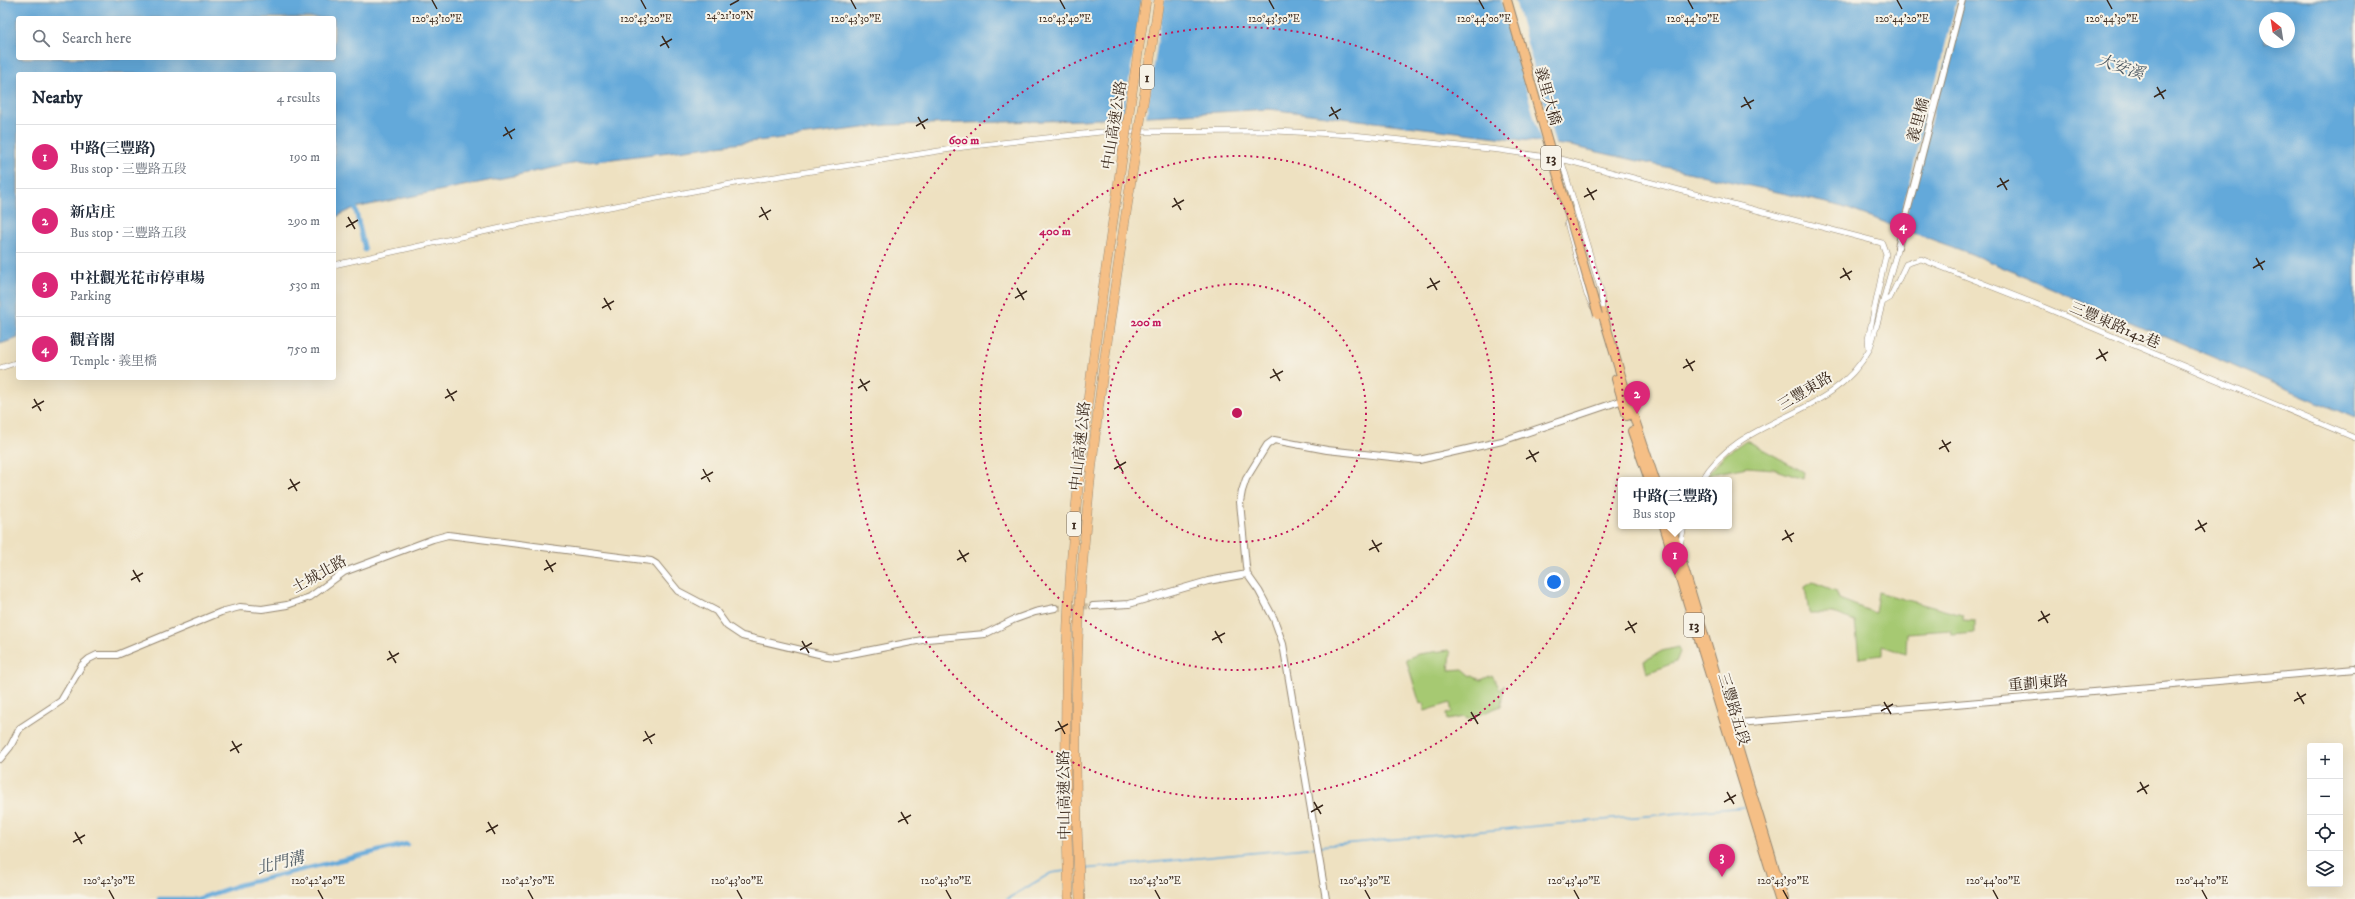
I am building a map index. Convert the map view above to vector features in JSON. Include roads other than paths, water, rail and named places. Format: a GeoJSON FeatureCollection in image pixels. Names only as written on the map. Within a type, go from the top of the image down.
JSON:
{"type":"FeatureCollection","features":[{"type":"Feature","properties":{"kind":"highway","name":"中山高速公路"},"geometry":{"type":"LineString","coordinates":[[1069,899],[1065,710],[1072,542],[1091,373],[1146,0]]}},
{"type":"Feature","properties":{"kind":"highway","name":"中山高速公路"},"geometry":{"type":"LineString","coordinates":[[1080,899],[1077,756],[1081,595],[1102,377],[1158,0]]}},
{"type":"Feature","properties":{"kind":"main road","name":"義里大橋"},"geometry":{"type":"LineString","coordinates":[[1507,0],[1600,313]]}},
{"type":"Feature","properties":{"kind":"main road","name":"義里大橋"},"geometry":{"type":"LineString","coordinates":[[1513,0],[1600,313]]}},
{"type":"Feature","properties":{"kind":"main road","name":"13"},"geometry":{"type":"LineString","coordinates":[[1600,313],[1647,477]]}},
{"type":"Feature","properties":{"kind":"main road","name":"13"},"geometry":{"type":"LineString","coordinates":[[1625,400],[1654,477]]}},
{"type":"Feature","properties":{"kind":"main road","name":"三豐路五段"},"geometry":{"type":"LineString","coordinates":[[1665,529],[1676,552]]}},
{"type":"Feature","properties":{"kind":"main road","name":"三豐路五段"},"geometry":{"type":"LineString","coordinates":[[1672,529],[1676,552],[1779,899]]}},
{"type":"Feature","properties":{"kind":"main road","name":"三豐路五段"},"geometry":{"type":"LineString","coordinates":[[1726,724],[1784,899]]}},
{"type":"Feature","properties":{"kind":"street","name":"義里橋"},"geometry":{"type":"LineString","coordinates":[[1898,247],[1962,0]]}},
{"type":"Feature","properties":{"kind":"street"},"geometry":{"type":"LineString","coordinates":[[336,266],[510,226],[736,183],[964,147],[1101,132],[1276,131],[1353,135],[1561,159],[1882,243],[1886,254],[1868,339],[1870,349]]}},
{"type":"Feature","properties":{"kind":"street"},"geometry":{"type":"LineString","coordinates":[[1549,157],[1587,295],[1600,313]]}},
{"type":"Feature","properties":{"kind":"street"},"geometry":{"type":"LineString","coordinates":[[1561,159],[1601,292],[1600,313]]}},
{"type":"Feature","properties":{"kind":"street","name":"三豐東路"},"geometry":{"type":"LineString","coordinates":[[1704,477],[1716,460],[1746,436],[1811,405],[1834,391],[1853,372],[1870,349],[1898,247]]}},
{"type":"Feature","properties":{"kind":"street","name":"三豐東路142巷"},"geometry":{"type":"LineString","coordinates":[[1883,302],[1890,298],[1906,264],[1921,259],[2041,306],[2355,438]]}},
{"type":"Feature","properties":{"kind":"street"},"geometry":{"type":"LineString","coordinates":[[0,368],[16,363]]}},
{"type":"Feature","properties":{"kind":"street"},"geometry":{"type":"LineString","coordinates":[[1326,899],[1283,644],[1259,591],[1247,574],[1240,502],[1246,479],[1268,445],[1274,440],[1327,450],[1419,460],[1502,442],[1625,400]]}},
{"type":"Feature","properties":{"kind":"street"},"geometry":{"type":"LineString","coordinates":[[1676,552],[1683,529]]}},
{"type":"Feature","properties":{"kind":"street","name":"土城北路"},"geometry":{"type":"LineString","coordinates":[[0,759],[10,748],[20,728],[60,700],[82,665],[97,655],[117,655],[221,612],[240,607],[262,609],[293,603],[318,593],[344,572],[433,539],[448,535],[542,545],[599,556],[653,562],[678,591],[716,611],[727,626],[742,636],[827,656],[836,657],[927,639],[985,634],[1013,620],[1035,612],[1055,608]]}},
{"type":"Feature","properties":{"kind":"street"},"geometry":{"type":"LineString","coordinates":[[1093,606],[1129,604],[1198,584],[1247,574]]}},
{"type":"Feature","properties":{"kind":"street","name":"重劃東路"},"geometry":{"type":"LineString","coordinates":[[1726,724],[2355,669]]}},
{"type":"Feature","properties":{"kind":"water","name":"大安溪"},"geometry":{"type":"Polygon","coordinates":[[[0,0],[2355,0],[2355,418],[1969,253],[1840,206],[1571,146],[1269,109],[1081,120],[887,125],[572,164],[354,208],[336,217],[336,72],[16,72],[16,339],[0,344],[0,0]]]}},
{"type":"Feature","properties":{"kind":"waterway"},"geometry":{"type":"LineString","coordinates":[[354,203],[365,250]]}},
{"type":"Feature","properties":{"kind":"waterway"},"geometry":{"type":"LineString","coordinates":[[1320,846],[1744,807]]}},
{"type":"Feature","properties":{"kind":"waterway","name":"北門溝"},"geometry":{"type":"LineString","coordinates":[[159,899],[198,899],[239,885],[407,844]]}},
{"type":"Feature","properties":{"kind":"waterway"},"geometry":{"type":"LineString","coordinates":[[1083,869],[1316,847]]}},
{"type":"Feature","properties":{"kind":"waterway"},"geometry":{"type":"LineString","coordinates":[[1007,899],[1051,873],[1065,871]]}},
{"type":"Feature","properties":{"kind":"tunnel"},"geometry":{"type":"LineString","coordinates":[[1055,608],[1093,606]]}},
{"type":"Feature","properties":{"kind":"place","name":"觀音閣"},"geometry":{"type":"Point","coordinates":[1903,246]}},
{"type":"Feature","properties":{"kind":"place","name":"新店庄"},"geometry":{"type":"Point","coordinates":[1637,414]}},
{"type":"Feature","properties":{"kind":"place","name":"中路(三豐路)"},"geometry":{"type":"Point","coordinates":[1675,575]}},
{"type":"Feature","properties":{"kind":"place","name":"中社觀光花市停車場"},"geometry":{"type":"Point","coordinates":[1722,877]}}]}
